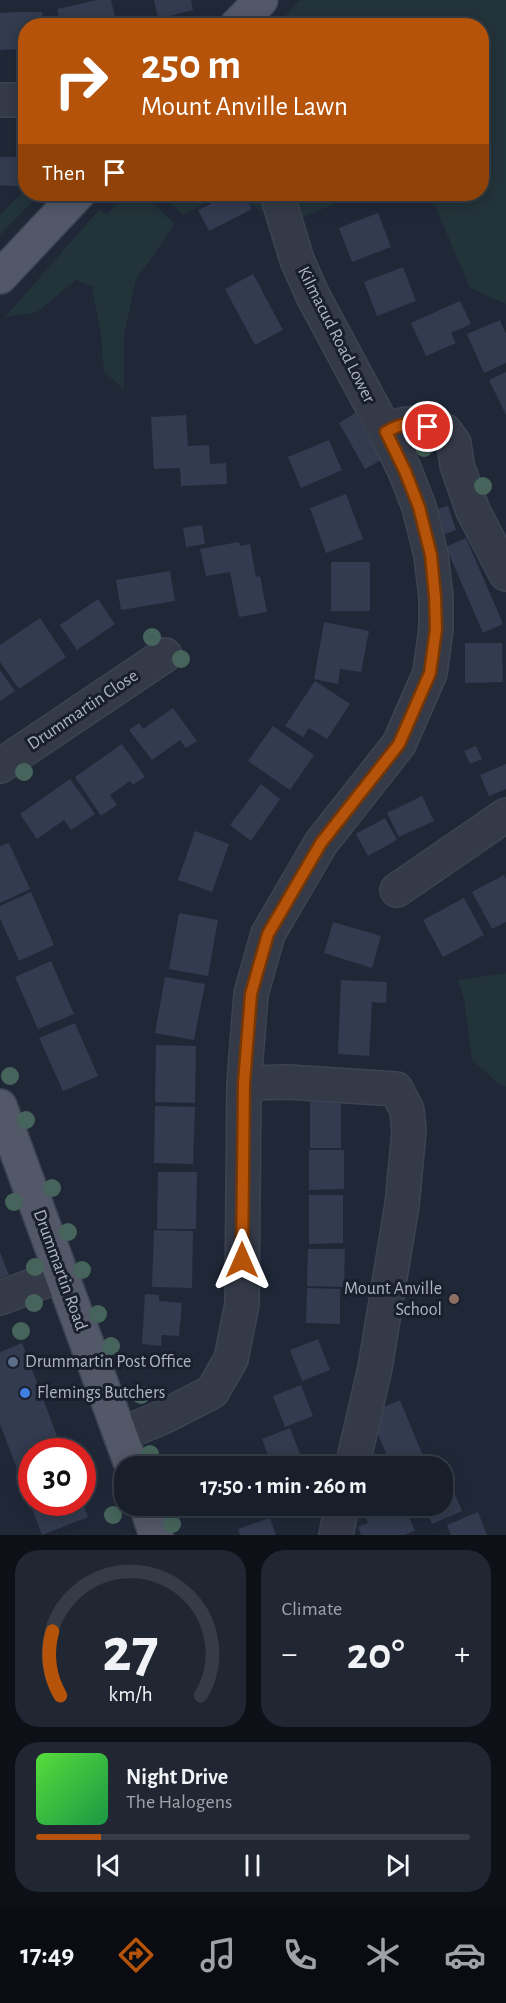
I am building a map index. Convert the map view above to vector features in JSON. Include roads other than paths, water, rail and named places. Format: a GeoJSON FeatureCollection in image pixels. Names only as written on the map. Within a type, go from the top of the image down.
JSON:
{"type":"FeatureCollection","features":[{"type":"Feature","properties":{"kind":"main road"},"geometry":{"type":"LineString","coordinates":[[244,18],[261,0]]}},
{"type":"Feature","properties":{"kind":"main road"},"geometry":{"type":"LineString","coordinates":[[0,277],[71,201]]}},
{"type":"Feature","properties":{"kind":"main road","name":"Drummartin Road"},"geometry":{"type":"LineString","coordinates":[[0,1106],[120,1435]]}},
{"type":"Feature","properties":{"kind":"main road"},"geometry":{"type":"LineString","coordinates":[[120,1435],[128,1456]]}},
{"type":"Feature","properties":{"kind":"main road"},"geometry":{"type":"LineString","coordinates":[[149,1516],[156,1535]]}},
{"type":"Feature","properties":{"kind":"street"},"geometry":{"type":"LineString","coordinates":[[0,100],[18,100]]}},
{"type":"Feature","properties":{"kind":"street","name":"Kilmacud Road Lower"},"geometry":{"type":"LineString","coordinates":[[120,1435],[163,1417],[212,1392],[231,1359],[242,1304],[244,1083],[251,994],[268,934],[321,843],[399,744],[430,673],[436,629],[431,555],[419,507],[386,432],[313,296],[297,260],[279,201]]}},
{"type":"Feature","properties":{"kind":"street"},"geometry":{"type":"LineString","coordinates":[[386,432],[396,426],[411,422],[446,431],[454,443],[457,465],[473,511],[506,574]]}},
{"type":"Feature","properties":{"kind":"street","name":"Drummartin Close"},"geometry":{"type":"LineString","coordinates":[[0,766],[165,655]]}},
{"type":"Feature","properties":{"kind":"street"},"geometry":{"type":"LineString","coordinates":[[398,890],[506,815]]}},
{"type":"Feature","properties":{"kind":"street"},"geometry":{"type":"LineString","coordinates":[[244,1083],[288,1082],[396,1089],[407,1110],[409,1131],[402,1205],[375,1368],[355,1456]]}},
{"type":"Feature","properties":{"kind":"street"},"geometry":{"type":"LineString","coordinates":[[0,1298],[61,1275]]}},
{"type":"Feature","properties":{"kind":"street"},"geometry":{"type":"LineString","coordinates":[[336,1535],[340,1516]]}},
{"type":"Feature","properties":{"kind":"place","name":"Mount Anville School"},"geometry":{"type":"Point","coordinates":[454,1299]}},
{"type":"Feature","properties":{"kind":"place","name":"Drummartin Post Office"},"geometry":{"type":"Point","coordinates":[13,1362]}},
{"type":"Feature","properties":{"kind":"place","name":"Flemings Butchers"},"geometry":{"type":"Point","coordinates":[25,1393]}}]}
